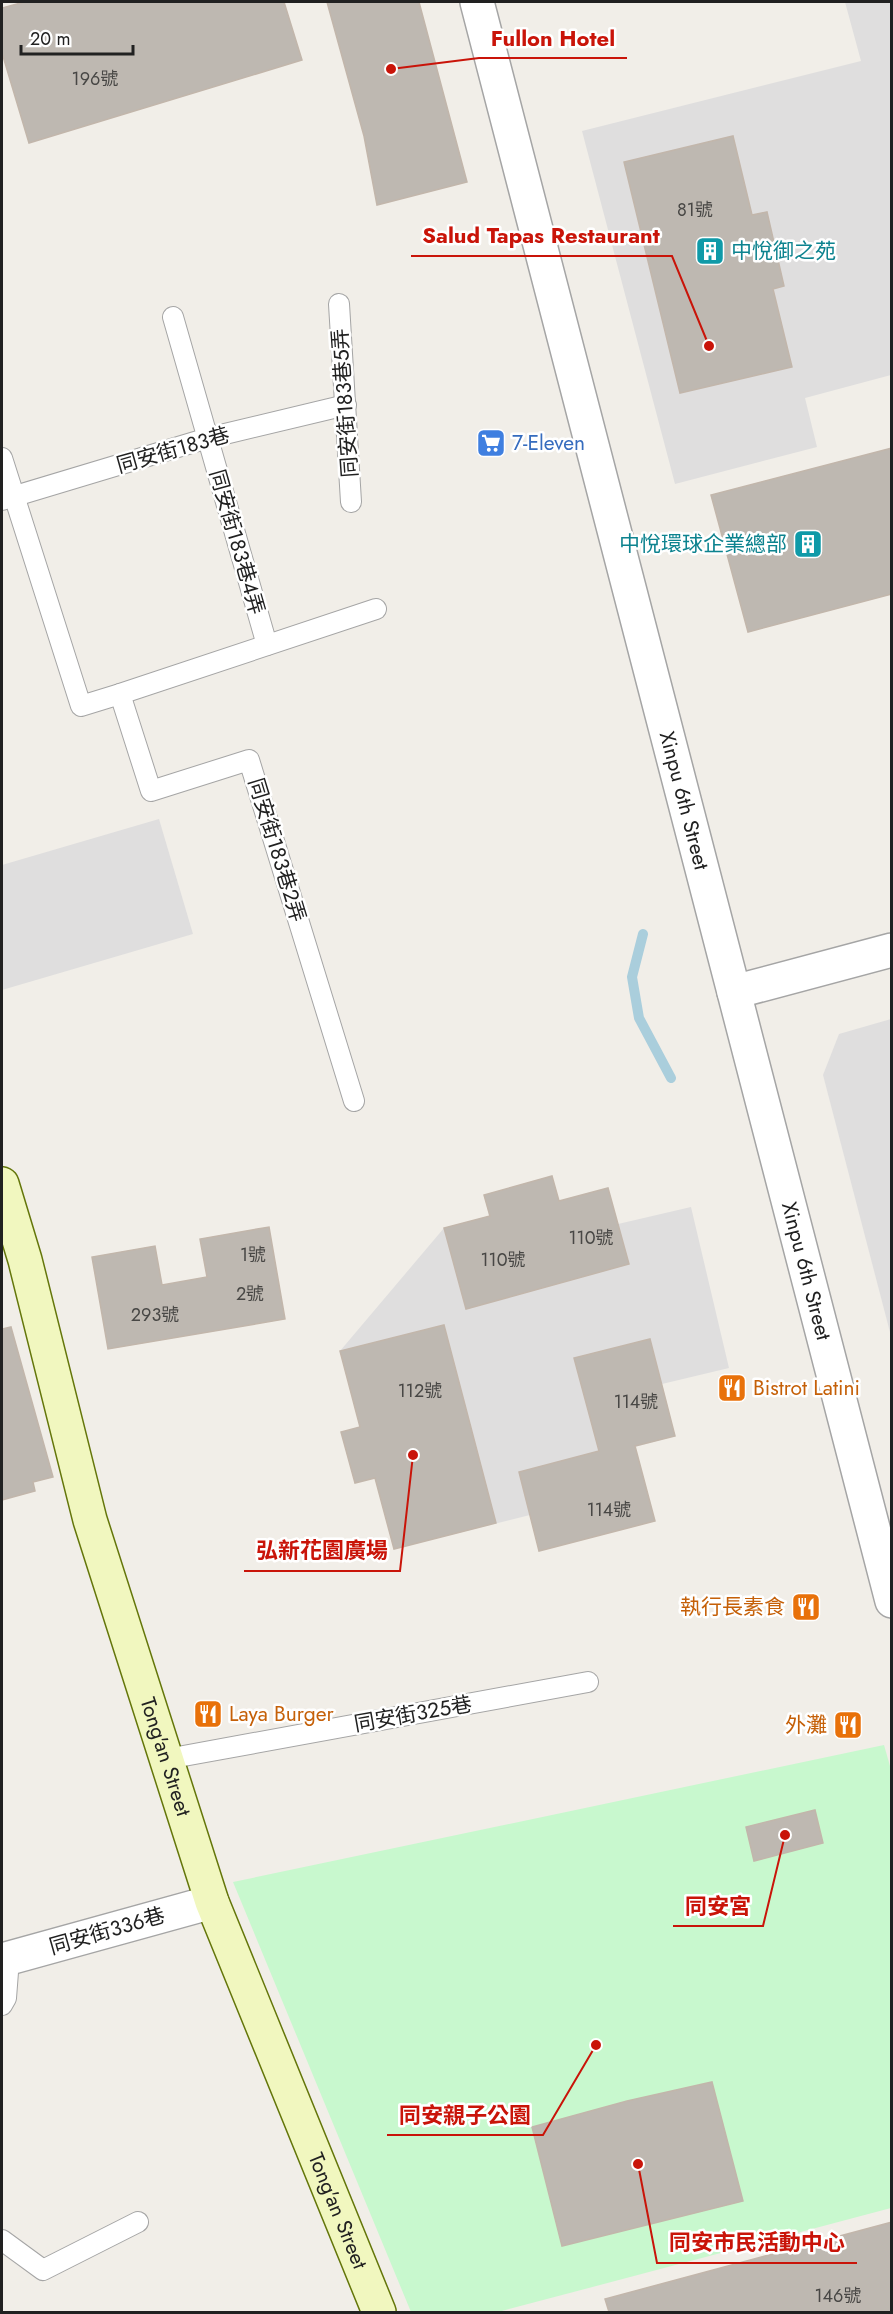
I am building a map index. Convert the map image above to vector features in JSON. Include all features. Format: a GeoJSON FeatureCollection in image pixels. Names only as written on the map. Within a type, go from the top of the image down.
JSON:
{"type":"FeatureCollection","features":[{"type":"Feature","properties":{"kind":"street","name":"Xinpu 6th Street"},"geometry":{"type":"LineString","coordinates":[[477,2],[891,1601]]}},
{"type":"Feature","properties":{"kind":"street"},"geometry":{"type":"LineString","coordinates":[[734,992],[891,950]]}},
{"type":"Feature","properties":{"kind":"street","name":"Tong'an Street"},"geometry":{"type":"LineString","coordinates":[[2,1184],[25,1260],[90,1520],[212,1902],[379,2313]]}},
{"type":"Feature","properties":{"kind":"street","name":"同安街336巷"},"geometry":{"type":"LineString","coordinates":[[5,1959],[212,1902]]}},
{"type":"Feature","properties":{"kind":"lane","name":"同安街183巷5弄"},"geometry":{"type":"LineString","coordinates":[[339,304],[351,502]]}},
{"type":"Feature","properties":{"kind":"lane","name":"同安街183巷4弄"},"geometry":{"type":"LineString","coordinates":[[173,317],[267,645]]}},
{"type":"Feature","properties":{"kind":"lane","name":"同安街183巷"},"geometry":{"type":"LineString","coordinates":[[8,498],[208,438],[346,405]]}},
{"type":"Feature","properties":{"kind":"lane"},"geometry":{"type":"LineString","coordinates":[[2,458],[8,498],[81,706],[376,609]]}},
{"type":"Feature","properties":{"kind":"lane","name":"同安街183巷2弄"},"geometry":{"type":"LineString","coordinates":[[120,694],[151,790],[249,760],[354,1101]]}},
{"type":"Feature","properties":{"kind":"lane","name":"同安街325巷"},"geometry":{"type":"LineString","coordinates":[[167,1759],[588,1682]]}},
{"type":"Feature","properties":{"kind":"lane"},"geometry":{"type":"LineString","coordinates":[[2,2005],[6,1998],[5,1959]]}},
{"type":"Feature","properties":{"kind":"lane"},"geometry":{"type":"LineString","coordinates":[[2,2240],[43,2270],[138,2222]]}},
{"type":"Feature","properties":{"kind":"shaded area","name":"中悅御之苑"},"geometry":{"type":"Polygon","coordinates":[[[845,2],[891,2],[891,375],[805,398],[817,447],[675,484],[582,131],[861,61],[845,2]]]}},
{"type":"Feature","properties":{"kind":"shaded area"},"geometry":{"type":"Polygon","coordinates":[[[159,819],[193,934],[2,990],[2,865],[159,819]]]}},
{"type":"Feature","properties":{"kind":"shaded area"},"geometry":{"type":"Polygon","coordinates":[[[892,1019],[891,1336],[823,1075],[839,1034],[892,1019]]]}},
{"type":"Feature","properties":{"kind":"shaded area"},"geometry":{"type":"Polygon","coordinates":[[[552,1176],[559,1201],[608,1188],[618,1224],[691,1207],[729,1368],[662,1384],[675,1436],[635,1447],[655,1521],[539,1551],[530,1515],[394,1549],[375,1478],[355,1483],[341,1432],[360,1427],[340,1351],[444,1228],[489,1216],[484,1195],[552,1176]]]}},
{"type":"Feature","properties":{"kind":"green space"},"geometry":{"type":"Polygon","coordinates":[[[884,1745],[892,1773],[891,2208],[498,2312],[411,2312],[233,1882],[884,1745]]]}},
{"type":"Feature","properties":{"kind":"building"},"geometry":{"type":"Polygon","coordinates":[[[24,2],[284,2],[302,60],[29,143],[2,53],[2,8],[24,2]]]}},
{"type":"Feature","properties":{"kind":"building"},"geometry":{"type":"Polygon","coordinates":[[[327,2],[419,2],[467,182],[377,205],[364,136],[327,2]]]}},
{"type":"Feature","properties":{"kind":"building","name":"中悅御之苑"},"geometry":{"type":"Polygon","coordinates":[[[733,136],[752,215],[767,212],[784,286],[773,289],[792,367],[680,393],[624,162],[733,136]]]}},
{"type":"Feature","properties":{"kind":"building","name":"中悅環球企業總部"},"geometry":{"type":"Polygon","coordinates":[[[892,448],[892,594],[748,632],[711,495],[892,448]]]}},
{"type":"Feature","properties":{"kind":"building"},"geometry":{"type":"Polygon","coordinates":[[[552,1176],[559,1201],[608,1188],[629,1264],[466,1309],[444,1228],[490,1216],[484,1195],[552,1176]]]}},
{"type":"Feature","properties":{"kind":"building"},"geometry":{"type":"Polygon","coordinates":[[[269,1227],[285,1319],[108,1349],[92,1257],[155,1246],[162,1285],[207,1277],[200,1239],[269,1227]]]}},
{"type":"Feature","properties":{"kind":"building"},"geometry":{"type":"Polygon","coordinates":[[[444,1325],[496,1523],[394,1549],[375,1478],[355,1483],[341,1432],[360,1427],[340,1351],[444,1325]]]}},
{"type":"Feature","properties":{"kind":"building"},"geometry":{"type":"Polygon","coordinates":[[[11,1327],[53,1477],[33,1482],[35,1491],[2,1500],[2,1329],[11,1327]]]}},
{"type":"Feature","properties":{"kind":"building"},"geometry":{"type":"Polygon","coordinates":[[[650,1339],[675,1436],[635,1446],[655,1521],[539,1551],[519,1472],[599,1451],[574,1358],[650,1339]]]}},
{"type":"Feature","properties":{"kind":"building"},"geometry":{"type":"Polygon","coordinates":[[[815,1810],[823,1843],[754,1861],[746,1827],[815,1810]]]}},
{"type":"Feature","properties":{"kind":"building"},"geometry":{"type":"Polygon","coordinates":[[[712,2082],[743,2201],[562,2246],[532,2127],[627,2101],[712,2082]]]}},
{"type":"Feature","properties":{"kind":"building"},"geometry":{"type":"Polygon","coordinates":[[[892,2222],[892,2312],[609,2312],[605,2299],[892,2222]]]}},
{"type":"Feature","properties":{"kind":"waterway"},"geometry":{"type":"LineString","coordinates":[[643,934],[632,977],[639,1018],[671,1078]]}},
{"type":"Feature","properties":{"kind":"place","name":"Fullon Hotel"},"geometry":{"type":"Point","coordinates":[391,69]}},
{"type":"Feature","properties":{"kind":"place","name":"中悅御之苑"},"geometry":{"type":"Point","coordinates":[710,251]}},
{"type":"Feature","properties":{"kind":"place","name":"Salud Tapas Restaurant"},"geometry":{"type":"Point","coordinates":[709,346]}},
{"type":"Feature","properties":{"kind":"place","name":"7-Eleven"},"geometry":{"type":"Point","coordinates":[491,443]}},
{"type":"Feature","properties":{"kind":"place","name":"中悅環球企業總部"},"geometry":{"type":"Point","coordinates":[808,544]}},
{"type":"Feature","properties":{"kind":"place","name":"Bistrot Latini"},"geometry":{"type":"Point","coordinates":[732,1388]}},
{"type":"Feature","properties":{"kind":"place","name":"弘新花園廣場"},"geometry":{"type":"Point","coordinates":[413,1455]}},
{"type":"Feature","properties":{"kind":"place","name":"執行長素食"},"geometry":{"type":"Point","coordinates":[806,1607]}},
{"type":"Feature","properties":{"kind":"place","name":"Laya Burger"},"geometry":{"type":"Point","coordinates":[208,1714]}},
{"type":"Feature","properties":{"kind":"place","name":"外灘"},"geometry":{"type":"Point","coordinates":[848,1725]}},
{"type":"Feature","properties":{"kind":"place","name":"同安宮"},"geometry":{"type":"Point","coordinates":[785,1835]}},
{"type":"Feature","properties":{"kind":"place","name":"同安親子公園"},"geometry":{"type":"Point","coordinates":[596,2045]}},
{"type":"Feature","properties":{"kind":"place","name":"同安市民活動中心"},"geometry":{"type":"Point","coordinates":[638,2164]}}]}
